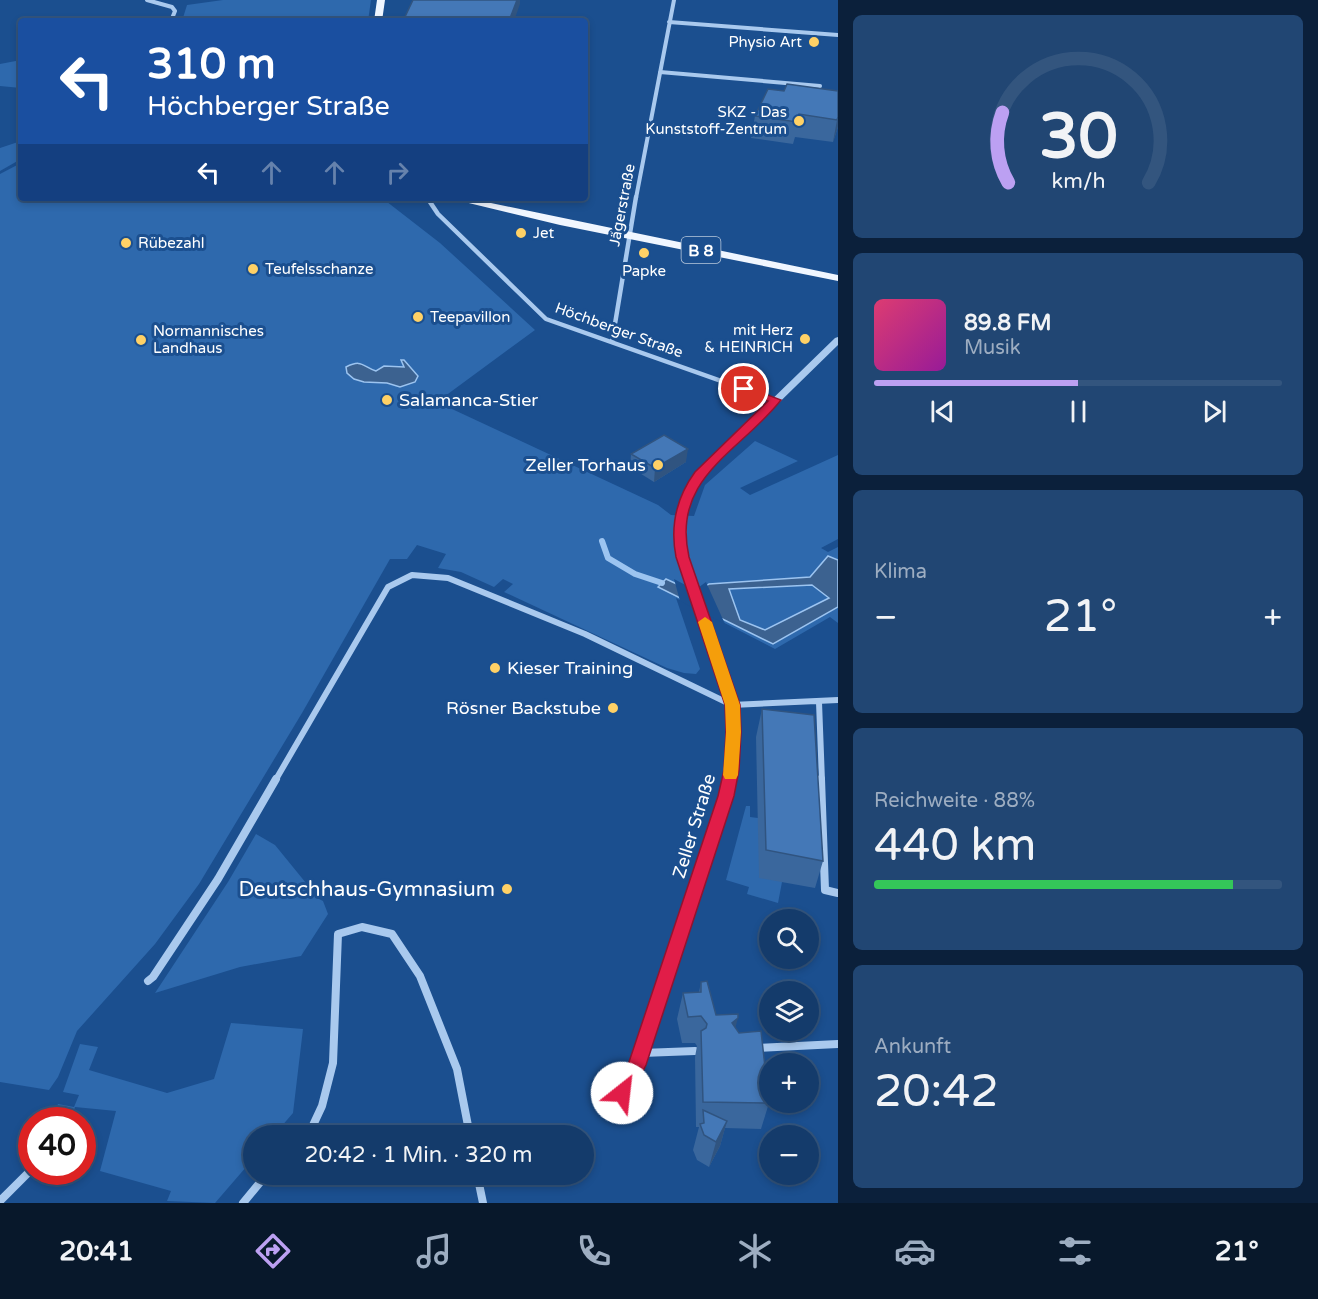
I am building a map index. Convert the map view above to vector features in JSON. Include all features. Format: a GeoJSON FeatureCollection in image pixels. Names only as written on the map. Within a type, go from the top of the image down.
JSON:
{"type":"FeatureCollection","features":[{"type":"Feature","properties":{"kind":"main road"},"geometry":{"type":"LineString","coordinates":[[378,18],[381,0]]}},
{"type":"Feature","properties":{"kind":"main road","name":"B 8"},"geometry":{"type":"LineString","coordinates":[[467,201],[838,278]]}},
{"type":"Feature","properties":{"kind":"street"},"geometry":{"type":"LineString","coordinates":[[147,0],[172,7],[175,11],[172,18]]}},
{"type":"Feature","properties":{"kind":"street","name":"Jägerstraße"},"geometry":{"type":"LineString","coordinates":[[612,342],[628,235],[674,0]]}},
{"type":"Feature","properties":{"kind":"street"},"geometry":{"type":"LineString","coordinates":[[669,22],[838,35]]}},
{"type":"Feature","properties":{"kind":"street"},"geometry":{"type":"LineString","coordinates":[[660,72],[820,86]]}},
{"type":"Feature","properties":{"kind":"street","name":"Höchberger Straße"},"geometry":{"type":"LineString","coordinates":[[431,201],[438,214],[546,320],[775,400]]}},
{"type":"Feature","properties":{"kind":"street"},"geometry":{"type":"LineString","coordinates":[[822,357],[838,340]]}},
{"type":"Feature","properties":{"kind":"street"},"geometry":{"type":"LineString","coordinates":[[822,357],[838,346]]}},
{"type":"Feature","properties":{"kind":"street","name":"Zeller Straße"},"geometry":{"type":"LineString","coordinates":[[610,1111],[633,1075],[641,1053],[726,796],[733,743],[732,705],[683,557],[679,538],[681,515],[692,485],[699,475],[822,357]]}},
{"type":"Feature","properties":{"kind":"street"},"geometry":{"type":"LineString","coordinates":[[148,981],[153,977],[218,879],[388,587],[412,575],[448,578],[510,602],[595,639],[732,705],[838,700]]}},
{"type":"Feature","properties":{"kind":"street"},"geometry":{"type":"LineString","coordinates":[[819,702],[825,890],[838,893]]}},
{"type":"Feature","properties":{"kind":"street"},"geometry":{"type":"LineString","coordinates":[[313,1125],[322,1106],[333,1063],[338,934],[362,927],[392,934],[420,976],[457,1069],[468,1125]]}},
{"type":"Feature","properties":{"kind":"street"},"geometry":{"type":"LineString","coordinates":[[743,1049],[838,1044]]}},
{"type":"Feature","properties":{"kind":"street"},"geometry":{"type":"LineString","coordinates":[[641,1053],[695,1051]]}},
{"type":"Feature","properties":{"kind":"street"},"geometry":{"type":"LineString","coordinates":[[0,1201],[18,1183]]}},
{"type":"Feature","properties":{"kind":"street"},"geometry":{"type":"LineString","coordinates":[[243,1203],[258,1185]]}},
{"type":"Feature","properties":{"kind":"street"},"geometry":{"type":"LineString","coordinates":[[479,1185],[483,1203]]}},
{"type":"Feature","properties":{"kind":"shaded area"},"geometry":{"type":"Polygon","coordinates":[[[223,0],[371,0],[368,18],[183,18],[187,5],[223,0]]]}},
{"type":"Feature","properties":{"kind":"shaded area"},"geometry":{"type":"Polygon","coordinates":[[[18,61],[18,88],[0,86],[0,64],[18,61]]]}},
{"type":"Feature","properties":{"kind":"shaded area"},"geometry":{"type":"Polygon","coordinates":[[[18,142],[18,161],[0,171],[0,148],[18,142]]]}},
{"type":"Feature","properties":{"kind":"shaded area"},"geometry":{"type":"Polygon","coordinates":[[[18,165],[18,201],[386,201],[440,243],[535,330],[437,402],[658,505],[671,515],[694,516],[705,485],[755,441],[798,461],[740,488],[750,495],[838,455],[838,539],[821,548],[828,552],[838,547],[838,623],[830,617],[775,649],[676,598],[700,669],[696,674],[684,673],[667,668],[504,592],[513,584],[503,579],[494,587],[461,572],[438,568],[446,554],[417,545],[407,559],[390,559],[302,713],[199,884],[155,944],[77,1031],[58,1077],[49,1090],[0,1082],[0,174],[18,165]]]}},
{"type":"Feature","properties":{"kind":"shaded area"},"geometry":{"type":"Polygon","coordinates":[[[401,360],[404,360],[418,376],[415,382],[400,387],[387,383],[364,382],[354,379],[347,373],[346,367],[355,364],[362,364],[376,371],[384,366],[404,367],[401,360]]]}},
{"type":"Feature","properties":{"kind":"shaded area"},"geometry":{"type":"Polygon","coordinates":[[[828,556],[838,560],[838,607],[773,644],[658,587],[666,579],[696,593],[709,584],[810,577],[828,556]],[[812,585],[729,589],[740,620],[765,630],[829,598],[812,585]]]}},
{"type":"Feature","properties":{"kind":"shaded area"},"geometry":{"type":"Polygon","coordinates":[[[746,806],[750,806],[750,817],[758,818],[782,882],[778,903],[747,894],[749,887],[726,880],[746,806]]]}},
{"type":"Feature","properties":{"kind":"shaded area"},"geometry":{"type":"Polygon","coordinates":[[[256,834],[275,845],[323,901],[328,914],[301,956],[240,967],[155,993],[228,882],[256,834]]]}},
{"type":"Feature","properties":{"kind":"shaded area"},"geometry":{"type":"Polygon","coordinates":[[[231,1023],[303,1029],[293,1113],[283,1125],[243,1125],[243,1171],[215,1203],[167,1201],[171,1191],[100,1171],[116,1111],[96,1109],[96,1107],[74,1107],[79,1095],[63,1092],[80,1044],[98,1047],[89,1070],[167,1093],[214,1079],[231,1023]]]}},
{"type":"Feature","properties":{"kind":"shaded area"},"geometry":{"type":"Polygon","coordinates":[[[58,1104],[74,1107],[57,1107],[58,1104]]]}},
{"type":"Feature","properties":{"kind":"pier"},"geometry":{"type":"Polygon","coordinates":[[[674,579],[695,590],[706,582],[725,624],[680,601],[674,579]]]}},
{"type":"Feature","properties":{"kind":"building"},"geometry":{"type":"Polygon","coordinates":[[[413,0],[517,0],[510,18],[404,18],[413,0]]]}},
{"type":"Feature","properties":{"kind":"building"},"geometry":{"type":"Polygon","coordinates":[[[787,84],[838,91],[837,120],[799,114],[797,122],[755,116],[768,89],[784,91],[787,84]]]}},
{"type":"Feature","properties":{"kind":"building"},"geometry":{"type":"Polygon","coordinates":[[[664,435],[688,449],[655,468],[631,454],[664,435]]]}},
{"type":"Feature","properties":{"kind":"building"},"geometry":{"type":"Polygon","coordinates":[[[762,709],[814,715],[823,861],[766,850],[762,709]]]}},
{"type":"Feature","properties":{"kind":"building"},"geometry":{"type":"Polygon","coordinates":[[[707,981],[716,1015],[738,1014],[738,1018],[732,1023],[739,1033],[759,1031],[759,1041],[762,1041],[763,1053],[759,1053],[759,1103],[703,1102],[701,1031],[706,1028],[707,1024],[701,1016],[688,1017],[683,993],[701,992],[701,982],[707,981]]]}},
{"type":"Feature","properties":{"kind":"building"},"geometry":{"type":"Polygon","coordinates":[[[703,1110],[727,1121],[716,1142],[704,1135],[700,1124],[704,1123],[703,1110]]]}},
{"type":"Feature","properties":{"kind":"waterway"},"geometry":{"type":"LineString","coordinates":[[602,541],[608,558],[635,574],[662,583]]}},
{"type":"Feature","properties":{"kind":"slow traffic"},"geometry":{"type":"LineString","coordinates":[[705,622],[732,705],[734,732],[730,775]]}},
{"type":"Feature","properties":{"kind":"place","name":"Physio Art"},"geometry":{"type":"Point","coordinates":[814,42]}},
{"type":"Feature","properties":{"kind":"place","name":"SKZ - Das Kunststoff-Zentrum"},"geometry":{"type":"Point","coordinates":[799,121]}},
{"type":"Feature","properties":{"kind":"place","name":"Jet"},"geometry":{"type":"Point","coordinates":[521,233]}},
{"type":"Feature","properties":{"kind":"place","name":"Rübezahl"},"geometry":{"type":"Point","coordinates":[126,243]}},
{"type":"Feature","properties":{"kind":"place","name":"Papke"},"geometry":{"type":"Point","coordinates":[644,253]}},
{"type":"Feature","properties":{"kind":"place","name":"Teufelsschanze"},"geometry":{"type":"Point","coordinates":[253,269]}},
{"type":"Feature","properties":{"kind":"place","name":"Teepavillon"},"geometry":{"type":"Point","coordinates":[418,317]}},
{"type":"Feature","properties":{"kind":"place","name":"mit Herz & HEINRICH"},"geometry":{"type":"Point","coordinates":[805,339]}},
{"type":"Feature","properties":{"kind":"place","name":"Normannisches Landhaus"},"geometry":{"type":"Point","coordinates":[141,340]}},
{"type":"Feature","properties":{"kind":"place","name":"Salamanca-Stier"},"geometry":{"type":"Point","coordinates":[387,400]}},
{"type":"Feature","properties":{"kind":"place","name":"Zeller Torhaus"},"geometry":{"type":"Point","coordinates":[658,465]}},
{"type":"Feature","properties":{"kind":"place","name":"Kieser Training"},"geometry":{"type":"Point","coordinates":[495,668]}},
{"type":"Feature","properties":{"kind":"place","name":"Rösner Backstube"},"geometry":{"type":"Point","coordinates":[613,708]}},
{"type":"Feature","properties":{"kind":"place","name":"Deutschhaus-Gymnasium"},"geometry":{"type":"Point","coordinates":[507,889]}},
{"type":"Feature","properties":{"kind":"route"},"geometry":{"type":"LineString","coordinates":[[622,1093],[637,1065],[670,970],[726,796],[731,770],[734,732],[732,705],[683,557],[679,538],[682,508],[692,485],[699,475],[775,400],[744,389]]}}]}
